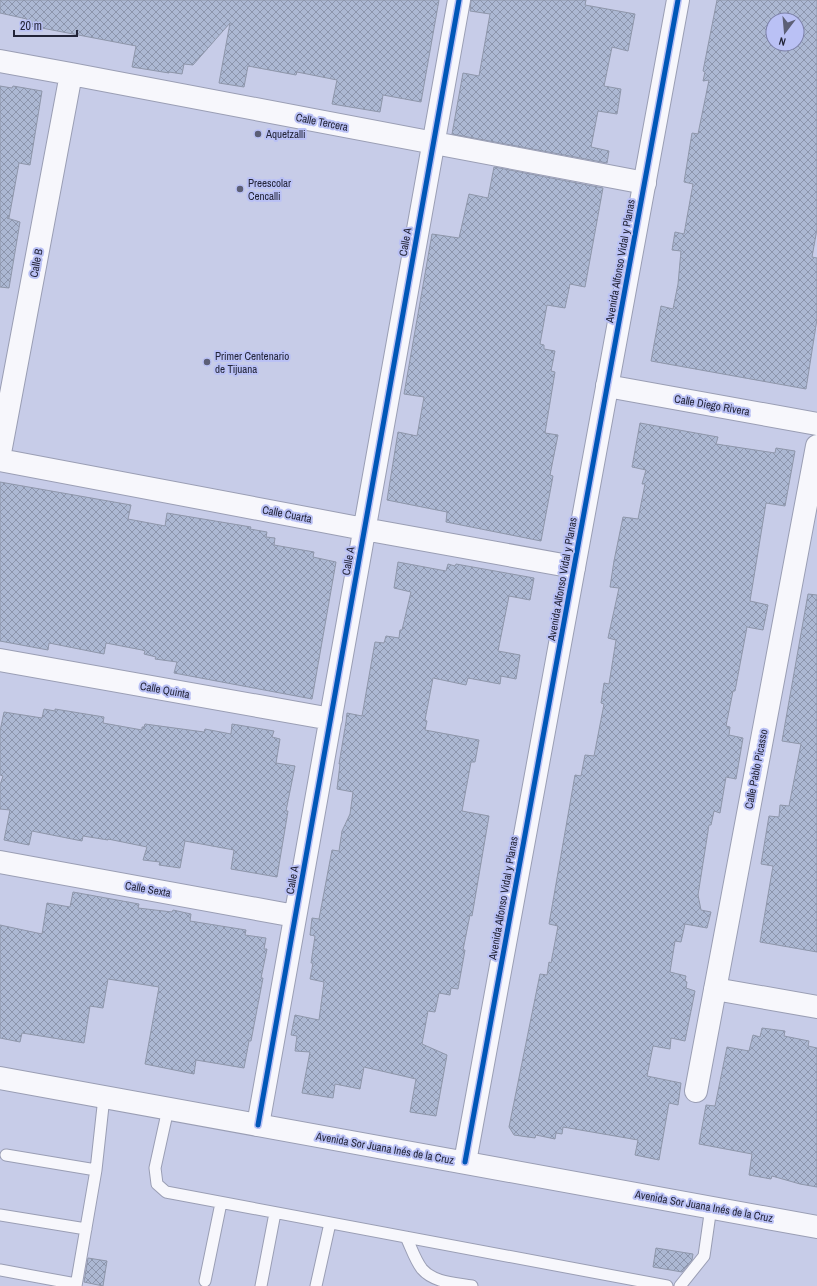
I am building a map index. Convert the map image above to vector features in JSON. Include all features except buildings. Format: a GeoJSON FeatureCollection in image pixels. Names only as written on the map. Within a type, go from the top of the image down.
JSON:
{"type":"FeatureCollection","features":[{"type":"Feature","properties":{"kind":"street","name":"Calle A"},"geometry":{"type":"LineString","coordinates":[[258,1125],[459,0]]}},
{"type":"Feature","properties":{"kind":"street","name":"Avenida Alfonso Vidal y Planas"},"geometry":{"type":"LineString","coordinates":[[465,1162],[678,0]]}},
{"type":"Feature","properties":{"kind":"street","name":"Calle Tercera"},"geometry":{"type":"LineString","coordinates":[[0,61],[645,182]]}},
{"type":"Feature","properties":{"kind":"street","name":"Calle B"},"geometry":{"type":"LineString","coordinates":[[0,453],[71,74]]}},
{"type":"Feature","properties":{"kind":"street","name":"Calle Diego Rivera"},"geometry":{"type":"LineString","coordinates":[[607,386],[817,424]]}},
{"type":"Feature","properties":{"kind":"street","name":"Calle Pablo Picasso"},"geometry":{"type":"LineString","coordinates":[[696,1091],[817,446]]}},
{"type":"Feature","properties":{"kind":"street","name":"Calle Cuarta"},"geometry":{"type":"LineString","coordinates":[[0,460],[574,567]]}},
{"type":"Feature","properties":{"kind":"street","name":"Calle Quinta"},"geometry":{"type":"LineString","coordinates":[[0,660],[331,719]]}},
{"type":"Feature","properties":{"kind":"street","name":"Calle Sexta"},"geometry":{"type":"LineString","coordinates":[[0,862],[295,916]]}},
{"type":"Feature","properties":{"kind":"street"},"geometry":{"type":"LineString","coordinates":[[715,988],[817,1007]]}},
{"type":"Feature","properties":{"kind":"street","name":"Avenida Sor Juana Inés de la Cruz"},"geometry":{"type":"LineString","coordinates":[[0,1078],[817,1227]]}},
{"type":"Feature","properties":{"kind":"lane"},"geometry":{"type":"LineString","coordinates":[[0,1270],[76,1285],[96,1170],[104,1097]]}},
{"type":"Feature","properties":{"kind":"lane"},"geometry":{"type":"LineString","coordinates":[[168,1108],[155,1168],[157,1184],[166,1192],[668,1286]]}},
{"type":"Feature","properties":{"kind":"lane"},"geometry":{"type":"LineString","coordinates":[[6,1155],[96,1170]]}},
{"type":"Feature","properties":{"kind":"lane"},"geometry":{"type":"LineString","coordinates":[[205,1281],[221,1203]]}},
{"type":"Feature","properties":{"kind":"lane"},"geometry":{"type":"LineString","coordinates":[[680,1286],[704,1256],[712,1207]]}},
{"type":"Feature","properties":{"kind":"lane"},"geometry":{"type":"LineString","coordinates":[[261,1286],[275,1213]]}},
{"type":"Feature","properties":{"kind":"lane"},"geometry":{"type":"LineString","coordinates":[[0,1215],[86,1229]]}},
{"type":"Feature","properties":{"kind":"lane"},"geometry":{"type":"LineString","coordinates":[[316,1286],[330,1223]]}},
{"type":"Feature","properties":{"kind":"lane"},"geometry":{"type":"LineString","coordinates":[[406,1237],[421,1268],[428,1274],[437,1279],[472,1286]]}},
{"type":"Feature","properties":{"kind":"cycle path"},"geometry":{"type":"LineString","coordinates":[[258,1125],[459,0]]}},
{"type":"Feature","properties":{"kind":"cycle path"},"geometry":{"type":"LineString","coordinates":[[465,1162],[678,0]]}},
{"type":"Feature","properties":{"kind":"place","name":"Aquetzalli"},"geometry":{"type":"Point","coordinates":[258,134]}},
{"type":"Feature","properties":{"kind":"place","name":"Preescolar Cencalli"},"geometry":{"type":"Point","coordinates":[240,189]}},
{"type":"Feature","properties":{"kind":"place","name":"Primer Centenario de Tijuana"},"geometry":{"type":"Point","coordinates":[207,362]}}]}
